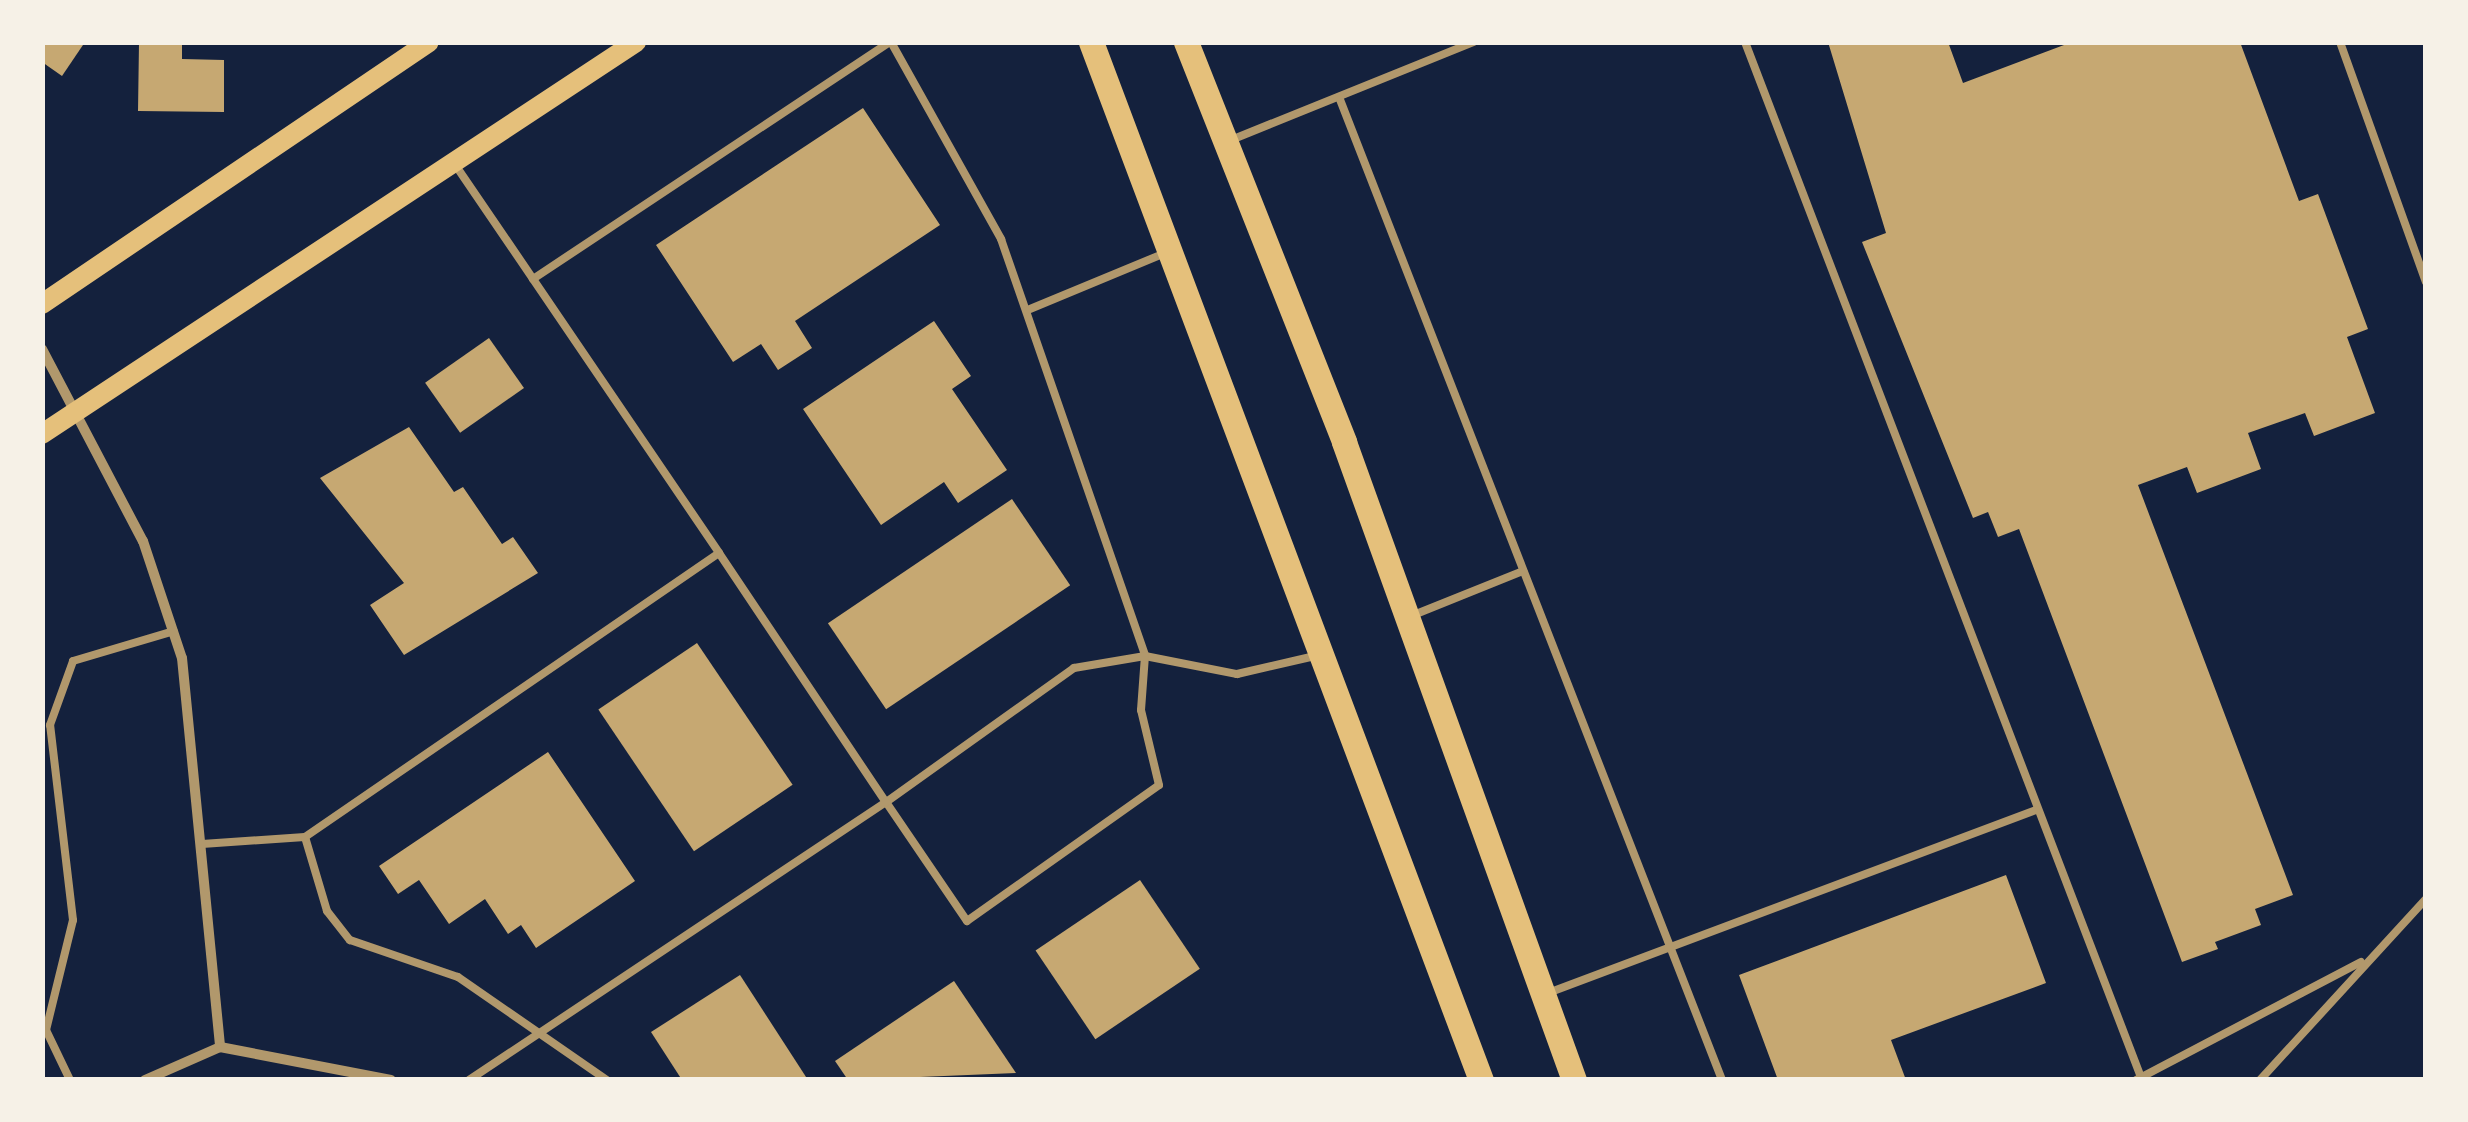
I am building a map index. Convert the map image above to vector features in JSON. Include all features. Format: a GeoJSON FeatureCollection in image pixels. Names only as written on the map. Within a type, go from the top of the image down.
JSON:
{"type":"FeatureCollection","features":[{"type":"Feature","properties":{"kind":"main road"},"geometry":{"type":"LineString","coordinates":[[42,304],[429,42]]}},
{"type":"Feature","properties":{"kind":"main road"},"geometry":{"type":"LineString","coordinates":[[42,434],[636,42]]}},
{"type":"Feature","properties":{"kind":"main road"},"geometry":{"type":"LineString","coordinates":[[1091,42],[1481,1080]]}},
{"type":"Feature","properties":{"kind":"main road"},"geometry":{"type":"LineString","coordinates":[[1186,42],[1222,144],[1408,617],[1574,1080]]}},
{"type":"Feature","properties":{"kind":"street"},"geometry":{"type":"LineString","coordinates":[[42,348],[144,541],[174,631],[202,844],[220,1047]]}},
{"type":"Feature","properties":{"kind":"street"},"geometry":{"type":"LineString","coordinates":[[145,1080],[220,1047],[392,1080]]}},
{"type":"Feature","properties":{"kind":"lane"},"geometry":{"type":"LineString","coordinates":[[454,163],[966,921],[1159,785],[1141,710],[1145,656],[1030,308],[890,42],[534,279]]}},
{"type":"Feature","properties":{"kind":"lane"},"geometry":{"type":"LineString","coordinates":[[1222,144],[1474,42]]}},
{"type":"Feature","properties":{"kind":"lane"},"geometry":{"type":"LineString","coordinates":[[1746,42],[2140,1078],[2361,962]]}},
{"type":"Feature","properties":{"kind":"lane"},"geometry":{"type":"LineString","coordinates":[[2340,42],[2426,282]]}},
{"type":"Feature","properties":{"kind":"lane"},"geometry":{"type":"LineString","coordinates":[[1339,97],[1722,1080]]}},
{"type":"Feature","properties":{"kind":"lane"},"geometry":{"type":"LineString","coordinates":[[1030,308],[1170,251]]}},
{"type":"Feature","properties":{"kind":"lane"},"geometry":{"type":"LineString","coordinates":[[202,844],[305,837],[718,554]]}},
{"type":"Feature","properties":{"kind":"lane"},"geometry":{"type":"LineString","coordinates":[[1408,617],[1523,571]]}},
{"type":"Feature","properties":{"kind":"lane"},"geometry":{"type":"LineString","coordinates":[[70,1080],[46,1030],[72,920],[50,725],[73,661],[174,631]]}},
{"type":"Feature","properties":{"kind":"lane"},"geometry":{"type":"LineString","coordinates":[[469,1080],[886,802],[1074,668],[1145,656],[1237,674],[1322,655]]}},
{"type":"Feature","properties":{"kind":"lane"},"geometry":{"type":"LineString","coordinates":[[1544,995],[2036,810]]}},
{"type":"Feature","properties":{"kind":"lane"},"geometry":{"type":"LineString","coordinates":[[305,837],[327,911],[350,940],[458,976],[607,1080]]}},
{"type":"Feature","properties":{"kind":"lane"},"geometry":{"type":"LineString","coordinates":[[2260,1080],[2361,962],[2426,900]]}},
{"type":"Feature","properties":{"kind":"building"},"geometry":{"type":"Polygon","coordinates":[[[42,42],[85,42],[62,76],[42,62],[42,42]]]}},
{"type":"Feature","properties":{"kind":"building"},"geometry":{"type":"Polygon","coordinates":[[[139,42],[182,42],[182,59],[224,60],[224,112],[138,111],[139,42]]]}},
{"type":"Feature","properties":{"kind":"building"},"geometry":{"type":"Polygon","coordinates":[[[1828,42],[1948,42],[1963,83],[2072,42],[2240,42],[2299,201],[2318,194],[2368,329],[2347,337],[2375,413],[2314,436],[2305,413],[2248,433],[2261,469],[2197,493],[2187,467],[2138,485],[2293,895],[2255,909],[2261,925],[2215,942],[2218,949],[2182,962],[2019,529],[1998,537],[1988,512],[1973,518],[1862,242],[1886,233],[1828,42]]]}},
{"type":"Feature","properties":{"kind":"building"},"geometry":{"type":"Polygon","coordinates":[[[863,108],[940,225],[795,321],[812,348],[778,370],[761,344],[733,362],[656,245],[863,108]]]}},
{"type":"Feature","properties":{"kind":"building"},"geometry":{"type":"Polygon","coordinates":[[[934,321],[971,376],[952,389],[1007,470],[958,503],[944,482],[881,525],[803,409],[934,321]]]}},
{"type":"Feature","properties":{"kind":"building"},"geometry":{"type":"Polygon","coordinates":[[[489,338],[524,388],[460,433],[425,383],[489,338]]]}},
{"type":"Feature","properties":{"kind":"building"},"geometry":{"type":"Polygon","coordinates":[[[409,427],[454,492],[463,487],[502,544],[513,537],[538,573],[404,655],[370,605],[404,583],[320,478],[409,427]]]}},
{"type":"Feature","properties":{"kind":"building"},"geometry":{"type":"Polygon","coordinates":[[[1012,499],[1070,585],[886,709],[828,623],[1012,499]]]}},
{"type":"Feature","properties":{"kind":"building"},"geometry":{"type":"Polygon","coordinates":[[[697,643],[793,785],[694,851],[598,710],[697,643]]]}},
{"type":"Feature","properties":{"kind":"building"},"geometry":{"type":"Polygon","coordinates":[[[548,752],[635,881],[536,948],[521,925],[508,934],[485,899],[449,924],[419,880],[398,894],[379,866],[548,752]]]}},
{"type":"Feature","properties":{"kind":"building"},"geometry":{"type":"Polygon","coordinates":[[[2006,875],[2046,983],[1891,1040],[1906,1080],[1778,1080],[1739,975],[2006,875]]]}},
{"type":"Feature","properties":{"kind":"building"},"geometry":{"type":"Polygon","coordinates":[[[1140,880],[1200,969],[1095,1039],[1036,950],[1140,880]]]}},
{"type":"Feature","properties":{"kind":"building"},"geometry":{"type":"Polygon","coordinates":[[[740,975],[808,1080],[682,1080],[651,1032],[740,975]]]}},
{"type":"Feature","properties":{"kind":"building"},"geometry":{"type":"Polygon","coordinates":[[[954,981],[1016,1073],[848,1080],[835,1061],[954,981]]]}}]}
